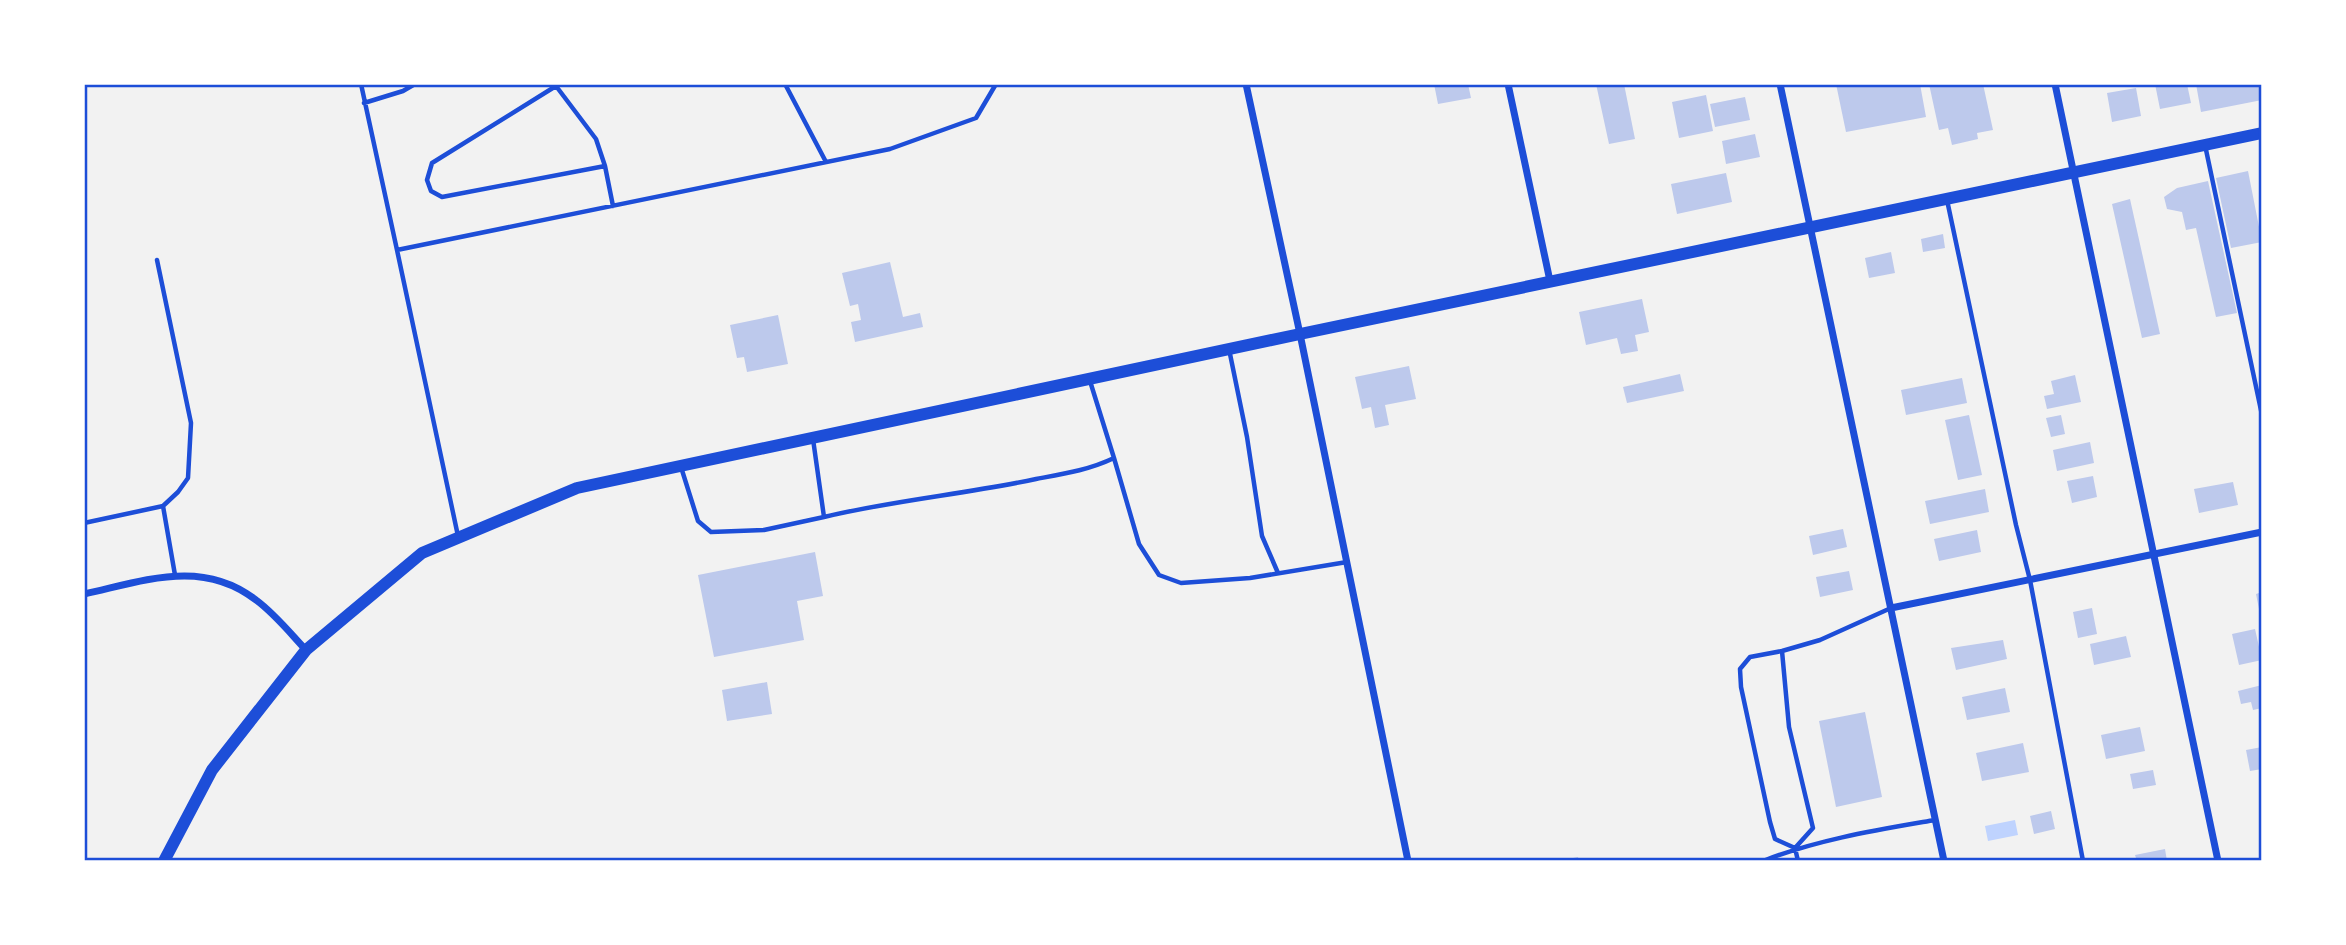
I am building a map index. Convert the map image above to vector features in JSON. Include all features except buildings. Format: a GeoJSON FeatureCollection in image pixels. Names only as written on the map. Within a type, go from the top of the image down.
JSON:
{"type":"FeatureCollection","features":[{"type":"Feature","properties":{"kind":"main road"},"geometry":{"type":"LineString","coordinates":[[164,861],[212,770],[306,650],[422,553],[577,488],[2262,133]]}},
{"type":"Feature","properties":{"kind":"street"},"geometry":{"type":"LineString","coordinates":[[1246,84],[1408,861]]}},
{"type":"Feature","properties":{"kind":"street"},"geometry":{"type":"LineString","coordinates":[[1508,84],[1550,281]]}},
{"type":"Feature","properties":{"kind":"street"},"geometry":{"type":"LineString","coordinates":[[1780,84],[1944,861]]}},
{"type":"Feature","properties":{"kind":"street"},"geometry":{"type":"LineString","coordinates":[[2055,84],[2218,861]]}},
{"type":"Feature","properties":{"kind":"street"},"geometry":{"type":"LineString","coordinates":[[1891,608],[2262,533]]}},
{"type":"Feature","properties":{"kind":"street"},"geometry":{"type":"LineString","coordinates":[[84,594],[175,575],[193,574],[217,579],[256,599],[306,650]]}},
{"type":"Feature","properties":{"kind":"lane"},"geometry":{"type":"LineString","coordinates":[[361,84],[458,537]]}},
{"type":"Feature","properties":{"kind":"lane"},"geometry":{"type":"LineString","coordinates":[[364,103],[403,91],[415,84]]}},
{"type":"Feature","properties":{"kind":"lane"},"geometry":{"type":"LineString","coordinates":[[785,84],[826,162]]}},
{"type":"Feature","properties":{"kind":"lane"},"geometry":{"type":"LineString","coordinates":[[397,250],[890,149],[976,118],[996,84]]}},
{"type":"Feature","properties":{"kind":"lane"},"geometry":{"type":"LineString","coordinates":[[605,166],[442,197],[431,191],[427,180],[432,163],[556,86],[596,139],[605,166],[613,206]]}},
{"type":"Feature","properties":{"kind":"lane"},"geometry":{"type":"LineString","coordinates":[[2205,145],[2262,415]]}},
{"type":"Feature","properties":{"kind":"lane"},"geometry":{"type":"LineString","coordinates":[[1947,198],[2030,580],[2083,861]]}},
{"type":"Feature","properties":{"kind":"lane"},"geometry":{"type":"LineString","coordinates":[[84,523],[163,506],[188,478],[191,423],[157,260]]}},
{"type":"Feature","properties":{"kind":"lane"},"geometry":{"type":"LineString","coordinates":[[1229,349],[1247,437],[1262,536],[1278,573]]}},
{"type":"Feature","properties":{"kind":"lane"},"geometry":{"type":"LineString","coordinates":[[1090,379],[1139,544],[1159,575],[1181,583],[1250,578],[1347,562]]}},
{"type":"Feature","properties":{"kind":"lane"},"geometry":{"type":"LineString","coordinates":[[813,438],[824,517]]}},
{"type":"Feature","properties":{"kind":"lane"},"geometry":{"type":"LineString","coordinates":[[681,466],[698,521],[711,533],[764,530],[853,510],[993,488],[1095,467],[1114,458]]}},
{"type":"Feature","properties":{"kind":"lane"},"geometry":{"type":"LineString","coordinates":[[163,506],[175,575]]}},
{"type":"Feature","properties":{"kind":"lane"},"geometry":{"type":"LineString","coordinates":[[1798,861],[1795,849],[1775,839],[1741,687],[1740,669],[1751,657],[1820,640],[1891,608]]}},
{"type":"Feature","properties":{"kind":"lane"},"geometry":{"type":"LineString","coordinates":[[1782,651],[1789,727],[1813,828],[1795,849]]}},
{"type":"Feature","properties":{"kind":"lane"},"geometry":{"type":"LineString","coordinates":[[1763,861],[1841,836],[1935,820]]}},
{"type":"Feature","properties":{"kind":"water"},"geometry":{"type":"Polygon","coordinates":[[[2015,820],[2018,835],[1988,841],[1985,826],[2015,820]]]}}]}
